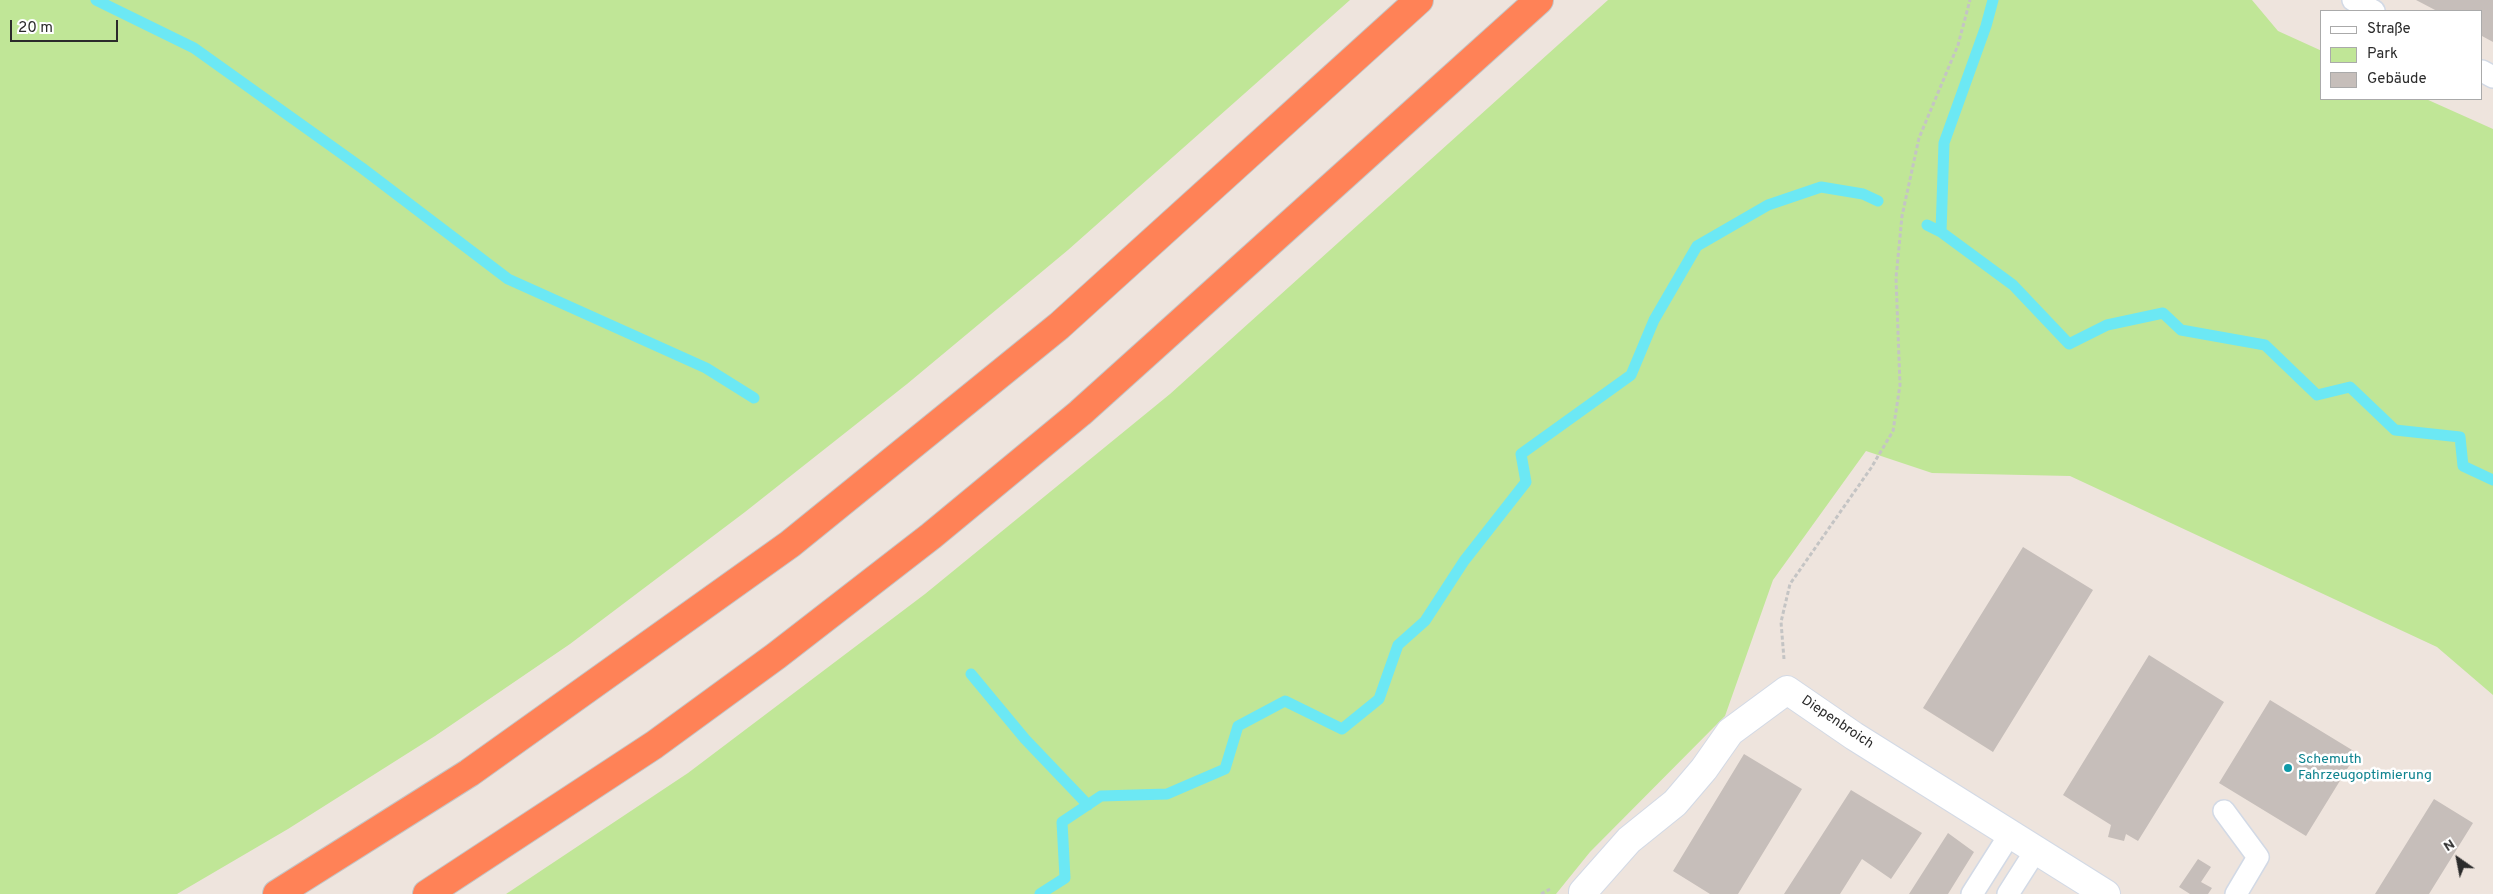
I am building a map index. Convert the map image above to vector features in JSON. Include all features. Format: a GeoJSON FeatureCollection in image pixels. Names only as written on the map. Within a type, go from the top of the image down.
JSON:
{"type":"FeatureCollection","features":[{"type":"Feature","properties":{"kind":"highway"},"geometry":{"type":"LineString","coordinates":[[277,894],[469,773],[790,544],[1058,326],[1420,0]]}},
{"type":"Feature","properties":{"kind":"highway"},"geometry":{"type":"LineString","coordinates":[[427,894],[654,745],[776,656],[931,536],[1080,413],[1539,0]]}},
{"type":"Feature","properties":{"kind":"street","name":"Diepenbroich"},"geometry":{"type":"LineString","coordinates":[[1583,892],[1629,840],[1675,803],[1704,769],[1730,732],[1787,690],[1854,736],[2106,894]]}},
{"type":"Feature","properties":{"kind":"lane"},"geometry":{"type":"LineString","coordinates":[[2353,0],[2372,10]]}},
{"type":"Feature","properties":{"kind":"lane"},"geometry":{"type":"LineString","coordinates":[[2224,811],[2258,857],[2236,894]]}},
{"type":"Feature","properties":{"kind":"lane"},"geometry":{"type":"LineString","coordinates":[[1972,894],[2010,834]]}},
{"type":"Feature","properties":{"kind":"lane"},"geometry":{"type":"LineString","coordinates":[[2008,894],[2036,850]]}},
{"type":"Feature","properties":{"kind":"path"},"geometry":{"type":"LineString","coordinates":[[1787,690],[1781,622],[1790,584],[1871,468],[1893,431],[1900,385],[1896,278],[1902,216],[1919,138],[1958,45],[1970,0]]}},
{"type":"Feature","properties":{"kind":"green space"},"geometry":{"type":"Polygon","coordinates":[[[0,0],[1350,0],[1068,250],[907,384],[745,512],[570,644],[435,736],[288,829],[177,894],[0,894],[0,0]]]}},
{"type":"Feature","properties":{"kind":"green space"},"geometry":{"type":"Polygon","coordinates":[[[1608,0],[2252,0],[2278,31],[2320,50],[2320,100],[2428,100],[2493,129],[2493,695],[2437,647],[2070,476],[1932,473],[1866,451],[1773,580],[1725,716],[1590,852],[1556,894],[506,894],[688,773],[925,594],[1170,394],[1608,0]]]}},
{"type":"Feature","properties":{"kind":"building"},"geometry":{"type":"Polygon","coordinates":[[[2416,0],[2493,0],[2493,42],[2483,37],[2483,10],[2435,10],[2416,0]]]}},
{"type":"Feature","properties":{"kind":"building"},"geometry":{"type":"Polygon","coordinates":[[[2023,547],[2093,590],[1993,752],[1923,708],[2023,547]]]}},
{"type":"Feature","properties":{"kind":"building"},"geometry":{"type":"Polygon","coordinates":[[[2149,655],[2224,702],[2138,841],[2126,834],[2124,841],[2108,837],[2111,825],[2063,795],[2149,655]]]}},
{"type":"Feature","properties":{"kind":"building","name":"Schemuth Fahrzeugoptimierung"},"geometry":{"type":"Polygon","coordinates":[[[2270,700],[2357,753],[2306,836],[2219,783],[2270,700]]]}},
{"type":"Feature","properties":{"kind":"building"},"geometry":{"type":"Polygon","coordinates":[[[1744,754],[1802,789],[1738,894],[1710,894],[1673,871],[1744,754]]]}},
{"type":"Feature","properties":{"kind":"building"},"geometry":{"type":"Polygon","coordinates":[[[1851,790],[1922,833],[1891,879],[1862,859],[1840,894],[1784,894],[1851,790]]]}},
{"type":"Feature","properties":{"kind":"building"},"geometry":{"type":"Polygon","coordinates":[[[2434,799],[2473,823],[2429,894],[2375,894],[2434,799]]]}},
{"type":"Feature","properties":{"kind":"building"},"geometry":{"type":"Polygon","coordinates":[[[1948,833],[1974,852],[1948,894],[1909,894],[1948,833]]]}},
{"type":"Feature","properties":{"kind":"building"},"geometry":{"type":"Polygon","coordinates":[[[2198,859],[2211,867],[2201,882],[2212,888],[2208,894],[2190,894],[2179,887],[2198,859]]]}},
{"type":"Feature","properties":{"kind":"waterway"},"geometry":{"type":"LineString","coordinates":[[96,0],[194,48],[362,168],[508,279],[706,368],[754,398]]}},
{"type":"Feature","properties":{"kind":"waterway"},"geometry":{"type":"LineString","coordinates":[[1941,232],[1944,143],[1986,26],[1993,0]]}},
{"type":"Feature","properties":{"kind":"waterway"},"geometry":{"type":"LineString","coordinates":[[1040,894],[1065,878],[1062,822],[1101,796],[1167,794],[1225,769],[1238,726],[1285,701],[1342,729],[1379,699],[1398,645],[1425,621],[1464,561],[1526,482],[1521,454],[1631,375],[1654,320],[1697,246],[1768,205],[1821,187],[1863,194],[1878,201]]}},
{"type":"Feature","properties":{"kind":"waterway"},"geometry":{"type":"LineString","coordinates":[[1927,225],[1941,232],[2013,285],[2069,344],[2107,325],[2163,313],[2181,330],[2265,345],[2317,395],[2350,387],[2395,430],[2460,437],[2463,466],[2493,480]]}},
{"type":"Feature","properties":{"kind":"waterway"},"geometry":{"type":"LineString","coordinates":[[971,674],[1025,739],[1088,805]]}},
{"type":"Feature","properties":{"kind":"place","name":"Schemuth Fahrzeugoptimierung"},"geometry":{"type":"Point","coordinates":[2288,768]}}]}
